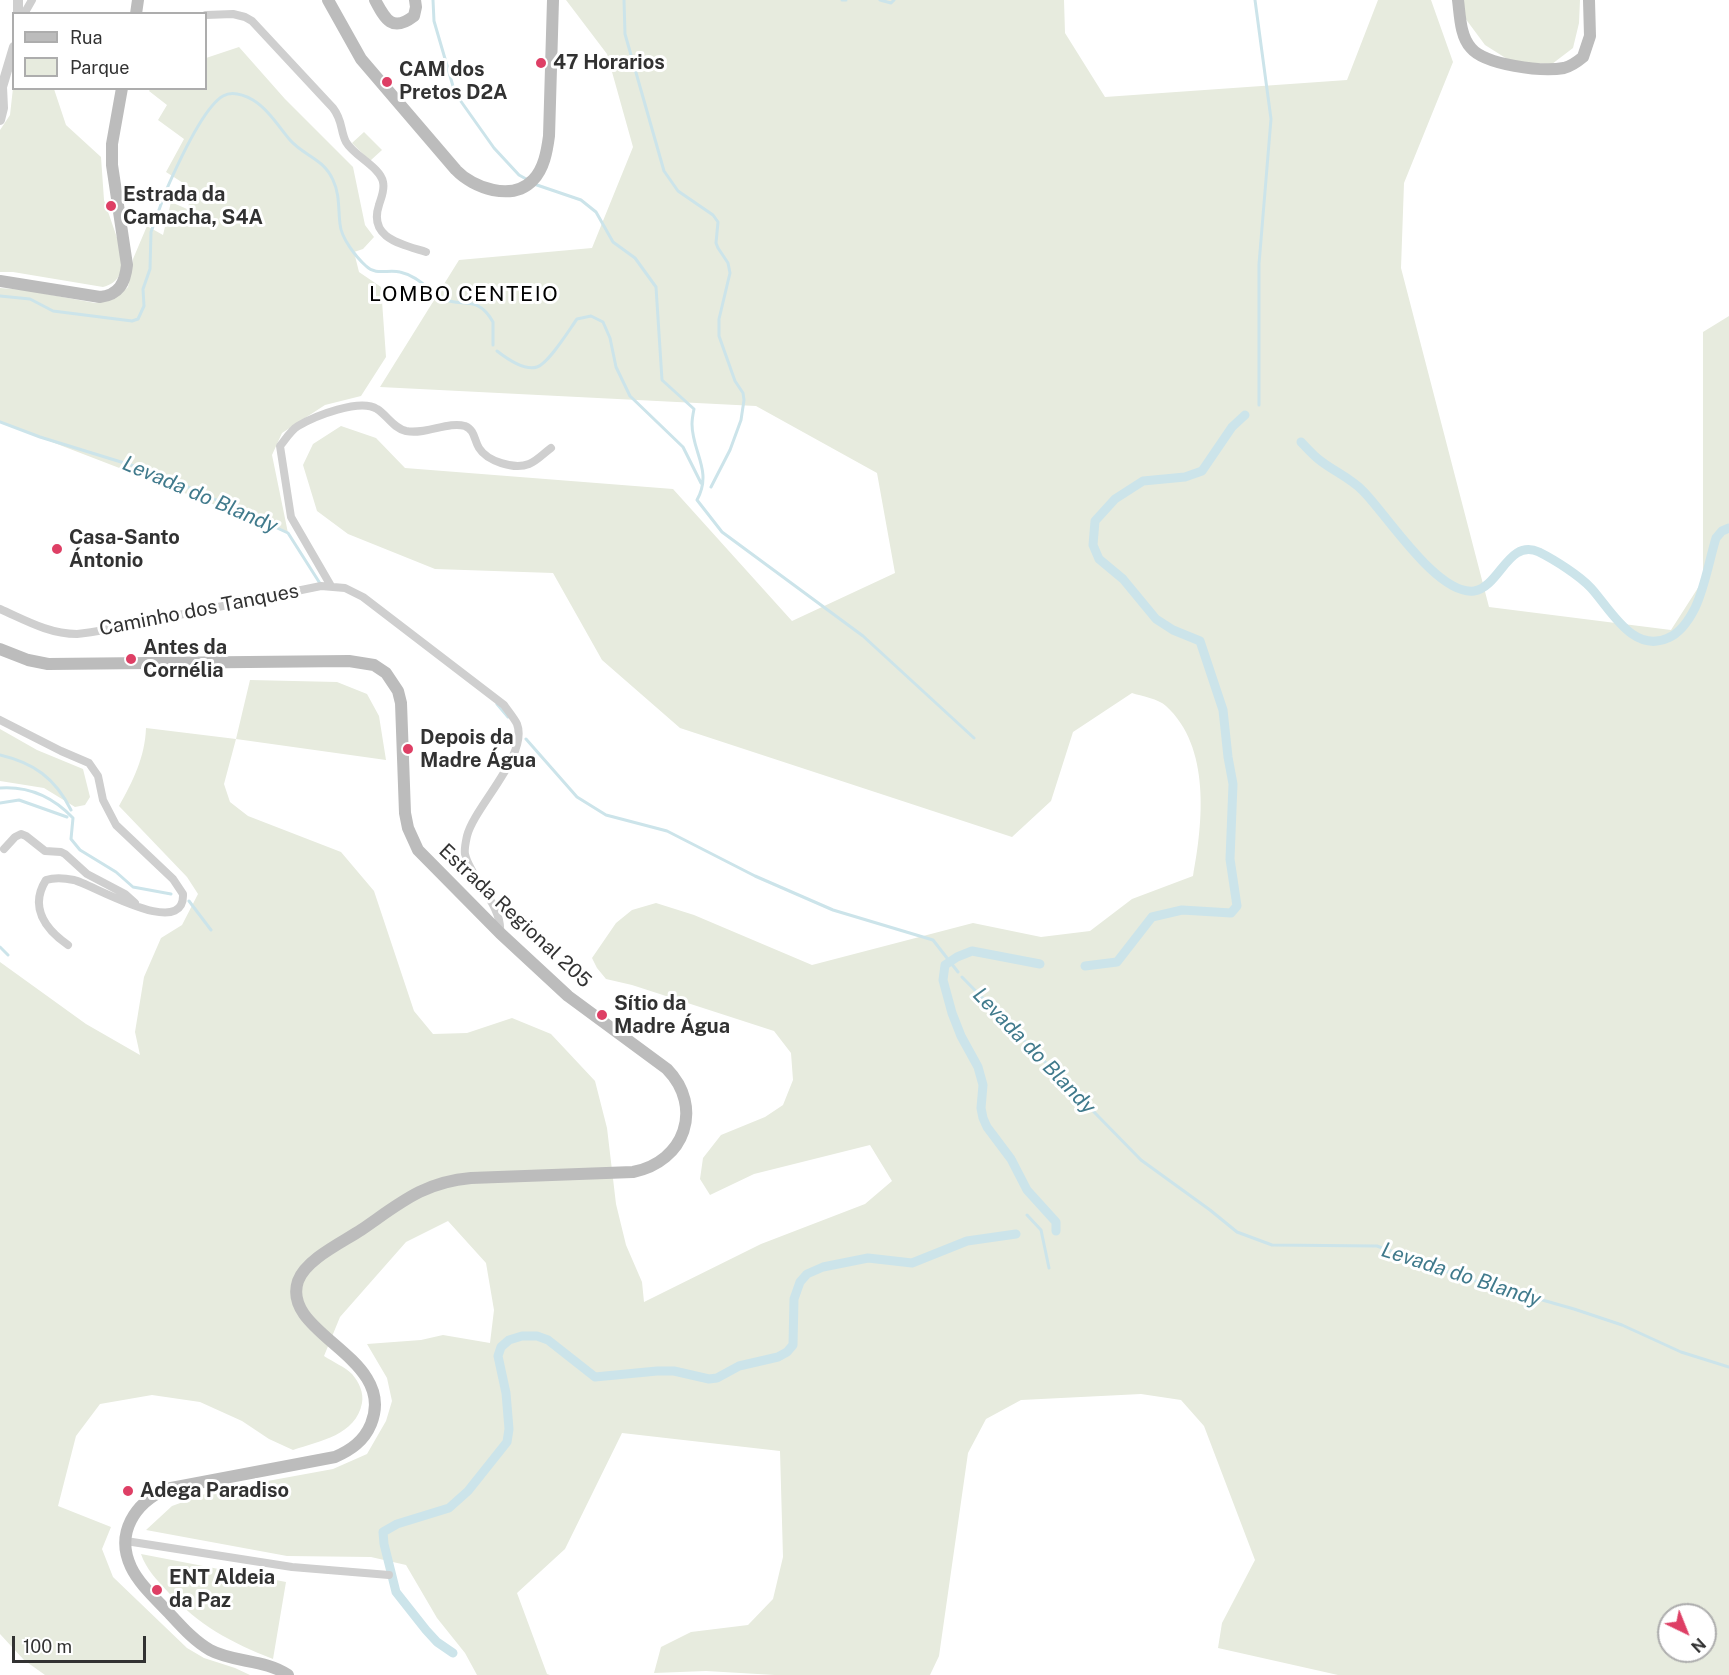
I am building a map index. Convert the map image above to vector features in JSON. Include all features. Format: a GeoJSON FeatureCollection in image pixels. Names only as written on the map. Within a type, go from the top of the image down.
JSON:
{"type":"FeatureCollection","features":[{"type":"Feature","properties":{"kind":"main road"},"geometry":{"type":"LineString","coordinates":[[328,0],[361,59],[461,174],[479,186],[500,190],[511,190],[532,181],[543,163],[549,136],[553,0]]}},
{"type":"Feature","properties":{"kind":"main road"},"geometry":{"type":"LineString","coordinates":[[375,0],[385,18],[394,24],[401,24],[414,15],[415,0]]}},
{"type":"Feature","properties":{"kind":"main road"},"geometry":{"type":"LineString","coordinates":[[1458,0],[1464,36],[1469,47],[1478,55],[1496,62],[1556,69],[1566,68],[1584,57],[1590,36],[1589,0]]}},
{"type":"Feature","properties":{"kind":"main road"},"geometry":{"type":"LineString","coordinates":[[0,281],[100,297],[110,295],[122,286],[126,277],[127,265],[112,165],[112,144],[122,90]]}},
{"type":"Feature","properties":{"kind":"main road","name":"Estrada Regional 205"},"geometry":{"type":"LineString","coordinates":[[0,649],[48,664],[349,661],[374,665],[393,681],[401,704],[405,813],[413,840],[426,859],[500,933],[568,996],[667,1069],[684,1093],[687,1106],[681,1138],[662,1161],[650,1168],[633,1172],[471,1178],[429,1186],[401,1202],[315,1260],[299,1278],[296,1288],[298,1303],[310,1321],[353,1361],[368,1380],[375,1403],[374,1414],[367,1433],[352,1449],[335,1457],[175,1487],[153,1495],[135,1512],[126,1541]]}},
{"type":"Feature","properties":{"kind":"main road"},"geometry":{"type":"LineString","coordinates":[[126,1541],[130,1566],[136,1575],[160,1604],[201,1644],[225,1656],[273,1667],[288,1675]]}},
{"type":"Feature","properties":{"kind":"street"},"geometry":{"type":"LineString","coordinates":[[207,15],[233,14],[252,21],[333,108],[340,117],[346,142],[382,179],[384,190],[375,218],[379,229],[388,237],[426,252]]}},
{"type":"Feature","properties":{"kind":"street"},"geometry":{"type":"LineString","coordinates":[[0,120],[3,108],[2,87],[12,54]]}},
{"type":"Feature","properties":{"kind":"street"},"geometry":{"type":"LineString","coordinates":[[331,586],[291,517],[280,446],[297,427],[325,414],[360,405],[376,409],[404,431],[425,432],[453,425],[467,427],[473,433],[477,446],[484,455],[492,460],[516,466],[531,463],[551,448]]}},
{"type":"Feature","properties":{"kind":"street","name":"Caminho dos Tanques"},"geometry":{"type":"LineString","coordinates":[[0,609],[40,627],[77,634],[321,586],[345,588],[363,597],[504,705],[516,724],[518,730],[514,756],[468,833],[464,852],[470,867],[483,885],[501,925],[500,933]]}},
{"type":"Feature","properties":{"kind":"street"},"geometry":{"type":"LineString","coordinates":[[0,720],[89,763],[98,776],[103,800],[116,825],[179,886],[183,894],[182,904],[173,911],[153,912],[76,880],[54,878],[46,880],[41,887],[40,912],[44,923],[53,935],[68,945]]}},
{"type":"Feature","properties":{"kind":"street"},"geometry":{"type":"LineString","coordinates":[[4,849],[15,837],[21,834],[26,836],[45,851],[65,854],[87,874],[125,894],[137,905]]}},
{"type":"Feature","properties":{"kind":"street"},"geometry":{"type":"LineString","coordinates":[[126,1541],[292,1568],[389,1575]]}},
{"type":"Feature","properties":{"kind":"green space"},"geometry":{"type":"Polygon","coordinates":[[[566,0],[1064,0],[1065,33],[1105,97],[1347,80],[1378,0],[1431,0],[1453,62],[1404,183],[1401,268],[1489,607],[1671,630],[1703,580],[1703,332],[1729,316],[1729,1675],[1338,1675],[1218,1648],[1222,1623],[1255,1560],[1204,1426],[1181,1400],[1141,1394],[1021,1400],[986,1419],[968,1453],[939,1656],[930,1675],[775,1675],[706,1671],[654,1673],[661,1647],[691,1632],[748,1625],[773,1599],[783,1557],[780,1451],[622,1433],[565,1549],[517,1593],[547,1674],[550,1675],[477,1675],[465,1653],[437,1618],[406,1565],[371,1557],[287,1556],[146,1530],[172,1506],[213,1491],[333,1469],[367,1454],[386,1421],[392,1401],[387,1378],[367,1344],[421,1340],[443,1335],[490,1343],[494,1310],[486,1263],[448,1221],[406,1242],[340,1317],[324,1356],[352,1374],[357,1380],[362,1395],[358,1414],[345,1430],[325,1440],[293,1450],[269,1439],[242,1421],[200,1402],[152,1395],[100,1404],[76,1436],[58,1506],[111,1527],[102,1549],[113,1577],[187,1648],[204,1658],[250,1675],[45,1675],[24,1660],[0,1634],[0,962],[86,1024],[140,1055],[135,1032],[144,977],[161,938],[182,925],[198,894],[187,877],[119,806],[137,768],[146,728],[236,739],[224,784],[230,802],[248,816],[341,852],[374,891],[414,1011],[433,1034],[467,1033],[512,1018],[551,1034],[595,1081],[607,1128],[616,1204],[626,1245],[642,1282],[644,1302],[761,1244],[865,1204],[892,1181],[870,1145],[754,1174],[710,1195],[700,1179],[703,1158],[721,1135],[765,1117],[783,1105],[793,1080],[791,1053],[774,1031],[632,985],[606,979],[592,958],[616,923],[632,910],[656,903],[694,915],[812,965],[973,923],[1041,937],[1090,931],[1132,899],[1193,876],[1201,810],[1200,786],[1191,742],[1180,723],[1163,704],[1132,693],[1073,732],[1051,801],[1012,837],[680,728],[602,660],[553,573],[435,569],[348,534],[317,511],[303,465],[313,444],[341,426],[376,438],[405,468],[673,489],[792,621],[895,573],[877,473],[756,406],[380,387],[459,260],[592,248],[633,147],[607,54],[566,0]]]}},
{"type":"Feature","properties":{"kind":"green space"},"geometry":{"type":"Polygon","coordinates":[[[1462,0],[1580,0],[1579,23],[1573,48],[1552,64],[1512,62],[1485,45],[1465,18],[1462,0]]]}},
{"type":"Feature","properties":{"kind":"green space"},"geometry":{"type":"Polygon","coordinates":[[[239,47],[285,99],[353,167],[365,225],[374,237],[363,249],[354,252],[359,272],[381,287],[386,357],[361,396],[325,405],[282,433],[272,455],[288,533],[0,422],[0,288],[25,290],[95,303],[114,299],[128,287],[133,259],[147,226],[163,235],[171,202],[187,209],[194,190],[166,172],[184,139],[158,120],[167,105],[149,91],[207,90],[207,58],[239,47]]]}},
{"type":"Feature","properties":{"kind":"green space"},"geometry":{"type":"Polygon","coordinates":[[[13,90],[54,90],[66,125],[101,157],[104,200],[125,261],[118,278],[112,283],[103,287],[13,272],[0,272],[0,130],[10,115],[13,90]]]}},
{"type":"Feature","properties":{"kind":"green space"},"geometry":{"type":"Polygon","coordinates":[[[364,132],[382,150],[370,161],[352,143],[364,132]]]}},
{"type":"Feature","properties":{"kind":"green space"},"geometry":{"type":"Polygon","coordinates":[[[250,680],[337,682],[367,694],[379,716],[386,760],[236,739],[250,680]]]}},
{"type":"Feature","properties":{"kind":"green space"},"geometry":{"type":"Polygon","coordinates":[[[0,729],[37,750],[83,769],[90,797],[85,805],[75,807],[44,788],[0,781],[0,729]]]}},
{"type":"Feature","properties":{"kind":"green space"},"geometry":{"type":"Polygon","coordinates":[[[141,1554],[286,1582],[273,1659],[229,1639],[204,1624],[180,1604],[156,1579],[141,1554]]]}},
{"type":"Feature","properties":{"kind":"waterway"},"geometry":{"type":"LineString","coordinates":[[433,0],[434,21],[455,93],[494,148],[519,175],[528,180]]}},
{"type":"Feature","properties":{"kind":"waterway"},"geometry":{"type":"LineString","coordinates":[[624,0],[625,34],[664,171],[678,191],[713,215],[718,222],[716,243],[728,263],[730,273],[719,319],[719,336],[744,400],[741,420],[730,450],[711,487]]}},
{"type":"Feature","properties":{"kind":"waterway"},"geometry":{"type":"LineString","coordinates":[[880,0],[891,3],[894,0]]}},
{"type":"Feature","properties":{"kind":"waterway"},"geometry":{"type":"LineString","coordinates":[[1255,0],[1271,119],[1259,264],[1259,405]]}},
{"type":"Feature","properties":{"kind":"waterway"},"geometry":{"type":"LineString","coordinates":[[165,193],[190,140],[206,113],[223,96],[238,94],[249,98],[268,113],[295,145],[319,162],[329,173],[337,191],[343,235],[362,262],[374,271],[396,271],[406,274],[449,301],[469,303],[481,308],[493,322],[493,345]]}},
{"type":"Feature","properties":{"kind":"waterway"},"geometry":{"type":"LineString","coordinates":[[534,184],[581,200],[596,212],[613,242],[635,258],[656,287],[662,380],[694,409],[693,434],[703,480],[697,500],[722,532],[863,636],[974,738]]}},
{"type":"Feature","properties":{"kind":"waterway"},"geometry":{"type":"LineString","coordinates":[[0,296],[30,299],[53,311],[132,321],[138,319],[144,306],[143,289],[150,269],[151,232],[164,196]]}},
{"type":"Feature","properties":{"kind":"waterway"},"geometry":{"type":"LineString","coordinates":[[497,351],[521,366],[537,367],[553,353],[577,319],[591,316],[603,322],[610,338],[616,367],[630,396],[683,447],[701,483]]}},
{"type":"Feature","properties":{"kind":"waterway"},"geometry":{"type":"LineString","coordinates":[[1085,966],[1117,962],[1152,917],[1182,910],[1231,913],[1237,906],[1230,859],[1233,784],[1223,710],[1200,641],[1173,630],[1156,619],[1123,579],[1099,559],[1093,545],[1095,521],[1115,499],[1143,481],[1185,477],[1202,471],[1232,427],[1245,415]]}},
{"type":"Feature","properties":{"kind":"waterway","name":"Levada do Blandy"},"geometry":{"type":"LineString","coordinates":[[0,422],[40,437],[160,474],[288,533],[321,585]]}},
{"type":"Feature","properties":{"kind":"waterway"},"geometry":{"type":"LineString","coordinates":[[1301,442],[1322,462],[1362,490],[1413,551],[1444,580],[1460,589],[1474,591],[1483,588],[1519,552],[1528,549],[1539,552],[1580,578],[1624,627],[1644,640],[1655,641],[1668,638],[1687,621],[1702,591],[1716,538],[1722,531],[1729,528]]}},
{"type":"Feature","properties":{"kind":"waterway","name":"Levada do Blandy"},"geometry":{"type":"LineString","coordinates":[[497,704],[508,717]]}},
{"type":"Feature","properties":{"kind":"waterway","name":"Levada do Blandy"},"geometry":{"type":"LineString","coordinates":[[526,739],[577,797],[606,815],[667,831],[755,876],[833,910],[933,940],[947,958]]}},
{"type":"Feature","properties":{"kind":"waterway"},"geometry":{"type":"LineString","coordinates":[[0,755],[33,767],[58,789],[71,810]]}},
{"type":"Feature","properties":{"kind":"waterway"},"geometry":{"type":"LineString","coordinates":[[0,788],[31,791],[49,799],[73,818],[71,839],[80,850],[116,872],[133,887],[171,894]]}},
{"type":"Feature","properties":{"kind":"waterway"},"geometry":{"type":"LineString","coordinates":[[0,803],[19,800],[67,817]]}},
{"type":"Feature","properties":{"kind":"waterway"},"geometry":{"type":"LineString","coordinates":[[189,901],[211,930]]}},
{"type":"Feature","properties":{"kind":"waterway"},"geometry":{"type":"LineString","coordinates":[[0,947],[8,955]]}},
{"type":"Feature","properties":{"kind":"waterway"},"geometry":{"type":"LineString","coordinates":[[1040,964],[972,951],[945,965],[943,980],[961,1036],[978,1067],[983,1085],[981,1108],[987,1127],[1011,1159],[1027,1190],[1056,1222],[1056,1231]]}},
{"type":"Feature","properties":{"kind":"waterway","name":"Levada do Blandy"},"geometry":{"type":"LineString","coordinates":[[951,963],[958,972]]}},
{"type":"Feature","properties":{"kind":"waterway","name":"Levada do Blandy"},"geometry":{"type":"LineString","coordinates":[[962,977],[1141,1160],[1237,1232],[1272,1245],[1377,1246],[1465,1278],[1622,1325],[1681,1352],[1729,1367]]}},
{"type":"Feature","properties":{"kind":"waterway"},"geometry":{"type":"LineString","coordinates":[[1027,1215],[1041,1230],[1049,1268]]}},
{"type":"Feature","properties":{"kind":"waterway"},"geometry":{"type":"LineString","coordinates":[[453,1653],[437,1642],[396,1592],[383,1532],[397,1524],[449,1508],[468,1491],[507,1442],[509,1429],[506,1393],[498,1356],[501,1347],[509,1340],[522,1336],[537,1336],[548,1340],[595,1377],[674,1371],[709,1379],[717,1378],[739,1366],[778,1357],[787,1352],[793,1345],[794,1299],[800,1282],[807,1274],[823,1267],[868,1258],[912,1263],[967,1241],[1016,1234]]}},
{"type":"Feature","properties":{"kind":"place","name":"47 Horarios"},"geometry":{"type":"Point","coordinates":[541,63]}},
{"type":"Feature","properties":{"kind":"place","name":"CAM dos Pretos D2A"},"geometry":{"type":"Point","coordinates":[387,82]}},
{"type":"Feature","properties":{"kind":"place","name":"Estrada da Camacha, S4A"},"geometry":{"type":"Point","coordinates":[111,206]}},
{"type":"Feature","properties":{"kind":"place","name":"Casa-Santo Ántonio"},"geometry":{"type":"Point","coordinates":[57,549]}},
{"type":"Feature","properties":{"kind":"place","name":"Antes da Cornélia"},"geometry":{"type":"Point","coordinates":[131,659]}},
{"type":"Feature","properties":{"kind":"place","name":"Depois da Madre Água"},"geometry":{"type":"Point","coordinates":[408,749]}},
{"type":"Feature","properties":{"kind":"place","name":"Sítio da Madre Água"},"geometry":{"type":"Point","coordinates":[602,1015]}},
{"type":"Feature","properties":{"kind":"place","name":"Adega Paradiso"},"geometry":{"type":"Point","coordinates":[128,1491]}},
{"type":"Feature","properties":{"kind":"place","name":"ENT Aldeia da Paz"},"geometry":{"type":"Point","coordinates":[157,1590]}},
{"type":"Feature","properties":{"kind":"district","name":"LOMBO CENTEIO"},"geometry":{"type":"Point","coordinates":[464,295]}}]}
